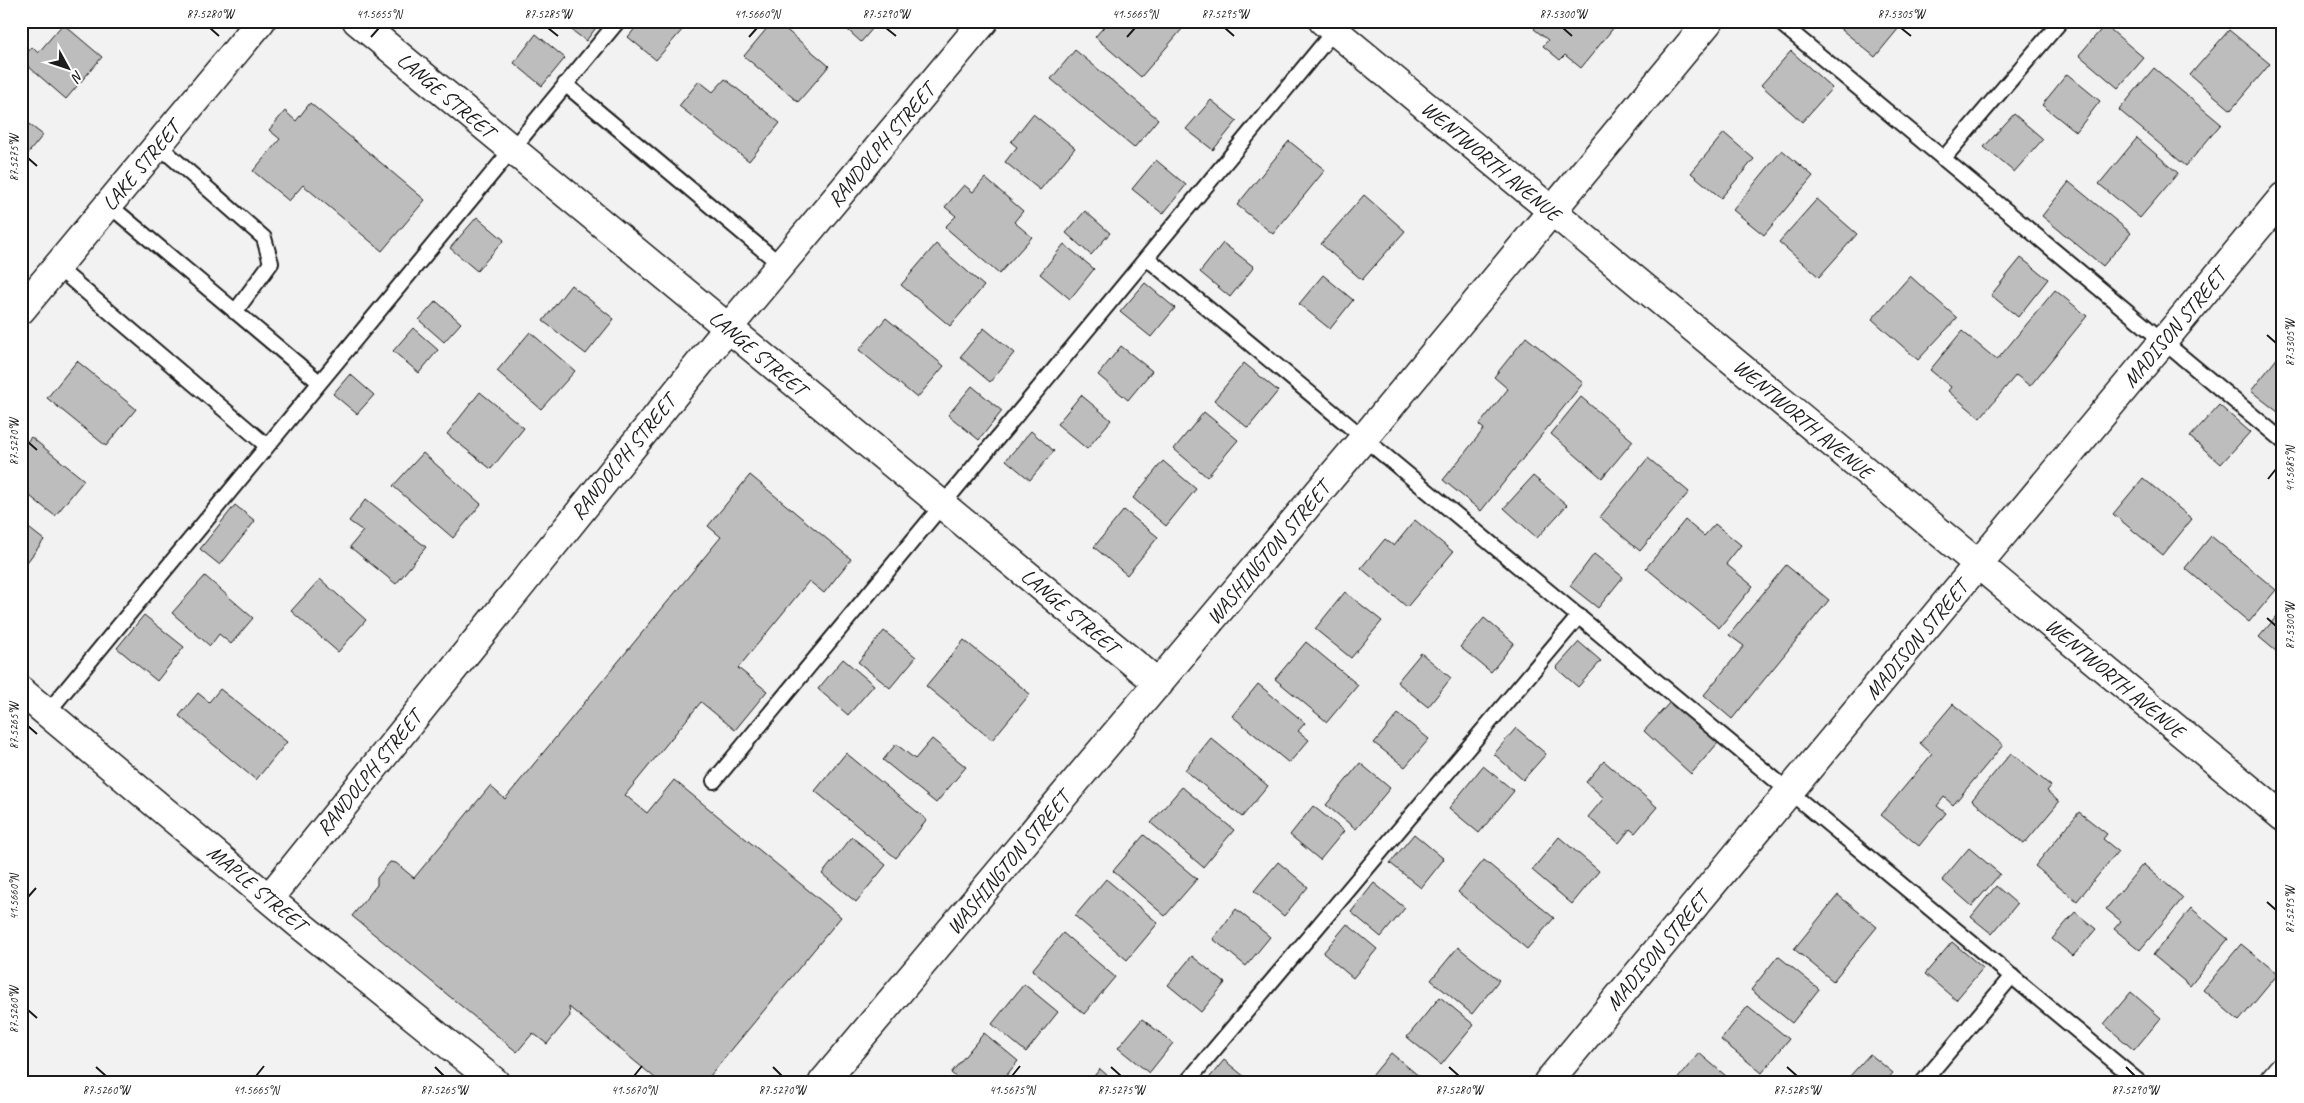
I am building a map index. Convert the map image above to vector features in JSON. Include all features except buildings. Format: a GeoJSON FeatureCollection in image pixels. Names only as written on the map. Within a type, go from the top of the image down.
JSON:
{"type":"FeatureCollection","features":[{"type":"Feature","properties":{"kind":"street","name":"LAKE STREET"},"geometry":{"type":"LineString","coordinates":[[21,310],[261,21]]}},
{"type":"Feature","properties":{"kind":"street","name":"LANGE STREET"},"geometry":{"type":"LineString","coordinates":[[357,21],[1159,684]]}},
{"type":"Feature","properties":{"kind":"street","name":"RANDOLPH STREET"},"geometry":{"type":"LineString","coordinates":[[269,898],[728,328],[984,21]]}},
{"type":"Feature","properties":{"kind":"street","name":"WASHINGTON STREET"},"geometry":{"type":"LineString","coordinates":[[823,1082],[1159,684],[1710,21]]}},
{"type":"Feature","properties":{"kind":"street","name":"WENTWORTH AVENUE"},"geometry":{"type":"LineString","coordinates":[[1329,26],[2283,817]]}},
{"type":"Feature","properties":{"kind":"street","name":"MADISON STREET"},"geometry":{"type":"LineString","coordinates":[[1548,1082],[2283,197]]}},
{"type":"Feature","properties":{"kind":"street","name":"MAPLE STREET"},"geometry":{"type":"LineString","coordinates":[[21,691],[269,898],[495,1082]]}},
{"type":"Feature","properties":{"kind":"street"},"geometry":{"type":"LineString","coordinates":[[2273,1082],[2283,1070]]}},
{"type":"Feature","properties":{"kind":"lane"},"geometry":{"type":"LineString","coordinates":[[47,713],[618,21]]}},
{"type":"Feature","properties":{"kind":"lane"},"geometry":{"type":"LineString","coordinates":[[1778,21],[2283,441]]}},
{"type":"Feature","properties":{"kind":"lane"},"geometry":{"type":"LineString","coordinates":[[1943,159],[2061,21]]}},
{"type":"Feature","properties":{"kind":"lane"},"geometry":{"type":"LineString","coordinates":[[714,781],[1147,258],[1329,26]]}},
{"type":"Feature","properties":{"kind":"lane"},"geometry":{"type":"LineString","coordinates":[[565,84],[781,265]]}},
{"type":"Feature","properties":{"kind":"lane"},"geometry":{"type":"LineString","coordinates":[[158,145],[264,238],[271,262],[235,312]]}},
{"type":"Feature","properties":{"kind":"lane"},"geometry":{"type":"LineString","coordinates":[[109,205],[319,382]]}},
{"type":"Feature","properties":{"kind":"lane"},"geometry":{"type":"LineString","coordinates":[[1147,258],[2139,1082]]}},
{"type":"Feature","properties":{"kind":"lane"},"geometry":{"type":"LineString","coordinates":[[57,267],[267,446]]}},
{"type":"Feature","properties":{"kind":"lane"},"geometry":{"type":"LineString","coordinates":[[1186,1082],[1579,616]]}},
{"type":"Feature","properties":{"kind":"lane"},"geometry":{"type":"LineString","coordinates":[[1923,1082],[2012,976]]}}]}
